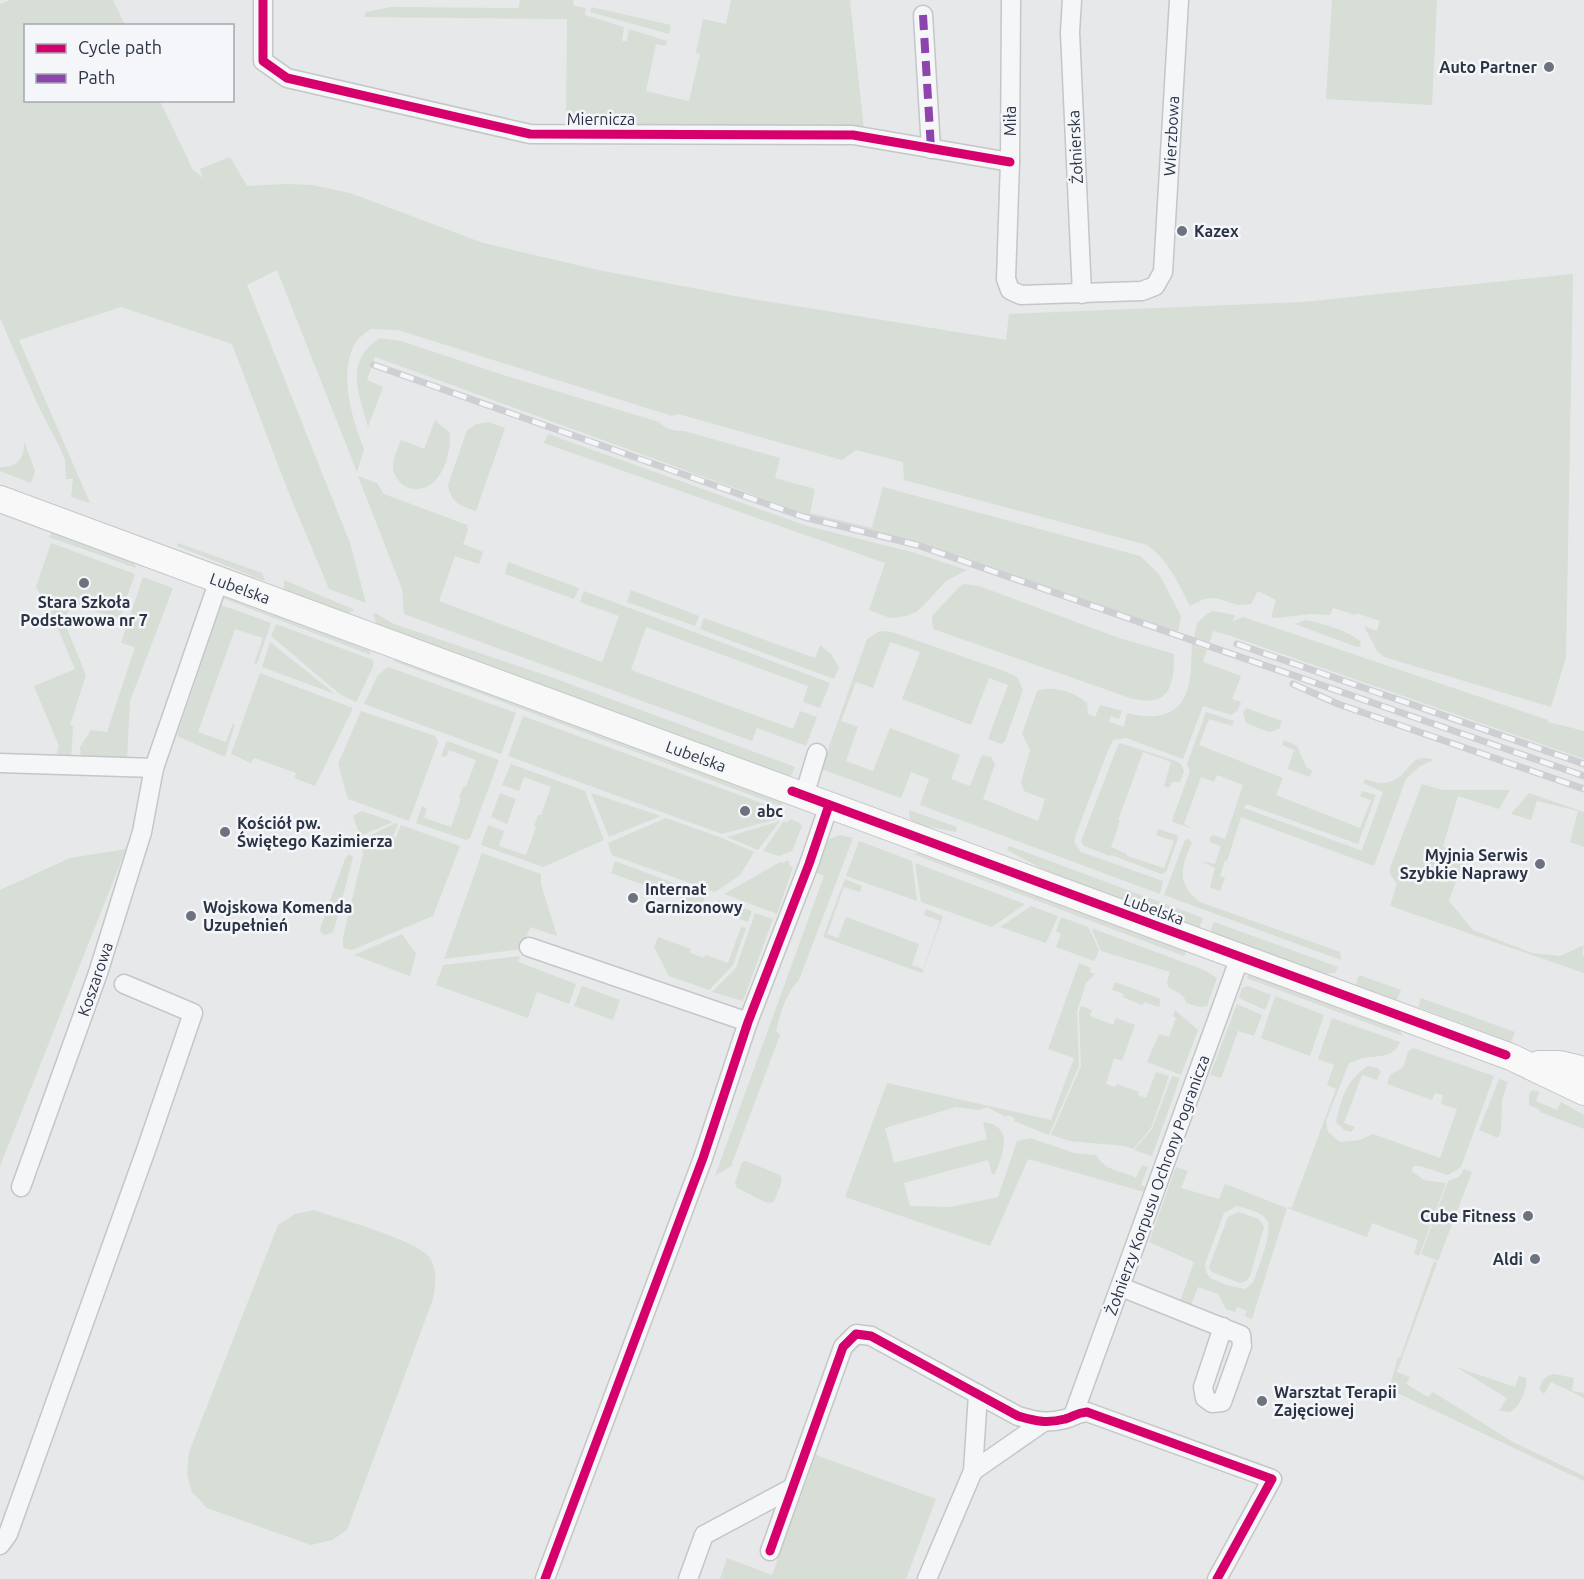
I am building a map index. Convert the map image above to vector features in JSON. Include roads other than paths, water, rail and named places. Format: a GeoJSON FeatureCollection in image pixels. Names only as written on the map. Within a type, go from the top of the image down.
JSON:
{"type":"FeatureCollection","features":[{"type":"Feature","properties":{"kind":"main road","name":"Lubelska"},"geometry":{"type":"LineString","coordinates":[[0,499],[1527,1063],[1584,1092]]}},
{"type":"Feature","properties":{"kind":"main road","name":"Lubelska"},"geometry":{"type":"LineString","coordinates":[[1527,1063],[1560,1064],[1584,1070]]}},
{"type":"Feature","properties":{"kind":"street","name":"Miernicza"},"geometry":{"type":"LineString","coordinates":[[263,0],[263,61],[287,78],[517,131],[541,134],[853,135],[1010,162]]}},
{"type":"Feature","properties":{"kind":"street","name":"Miła"},"geometry":{"type":"LineString","coordinates":[[1011,0],[1010,162],[1006,279],[1010,290],[1021,295],[1082,294]]}},
{"type":"Feature","properties":{"kind":"street","name":"Żołnierska"},"geometry":{"type":"LineString","coordinates":[[1072,0],[1070,32],[1082,294]]}},
{"type":"Feature","properties":{"kind":"street","name":"Wierzbowa"},"geometry":{"type":"LineString","coordinates":[[1082,294],[1142,291],[1155,286],[1163,273],[1179,0]]}},
{"type":"Feature","properties":{"kind":"street"},"geometry":{"type":"LineString","coordinates":[[923,15],[931,149]]}},
{"type":"Feature","properties":{"kind":"street","name":"Koszarowa"},"geometry":{"type":"LineString","coordinates":[[21,1187],[104,952],[142,832],[154,768],[219,580]]}},
{"type":"Feature","properties":{"kind":"street"},"geometry":{"type":"LineString","coordinates":[[804,796],[817,753]]}},
{"type":"Feature","properties":{"kind":"street"},"geometry":{"type":"LineString","coordinates":[[0,763],[154,768]]}},
{"type":"Feature","properties":{"kind":"street"},"geometry":{"type":"LineString","coordinates":[[545,1579],[703,1158],[748,1022],[829,805]]}},
{"type":"Feature","properties":{"kind":"street"},"geometry":{"type":"LineString","coordinates":[[529,947],[748,1022]]}},
{"type":"Feature","properties":{"kind":"street","name":"Żołnierzy Korpusu Ochrony Pogranicza"},"geometry":{"type":"LineString","coordinates":[[1074,1413],[1240,957]]}},
{"type":"Feature","properties":{"kind":"street"},"geometry":{"type":"LineString","coordinates":[[0,1545],[8,1534],[193,1013],[124,984]]}},
{"type":"Feature","properties":{"kind":"street"},"geometry":{"type":"LineString","coordinates":[[1121,1287],[1223,1327]]}},
{"type":"Feature","properties":{"kind":"street"},"geometry":{"type":"LineString","coordinates":[[770,1551],[843,1347],[856,1334],[871,1336],[1018,1416],[1042,1423]]}},
{"type":"Feature","properties":{"kind":"street"},"geometry":{"type":"LineString","coordinates":[[927,1579],[973,1471],[978,1394]]}},
{"type":"Feature","properties":{"kind":"street"},"geometry":{"type":"LineString","coordinates":[[973,1471],[1042,1423],[1064,1419],[1074,1413],[1087,1412],[1272,1479],[1217,1579]]}},
{"type":"Feature","properties":{"kind":"street"},"geometry":{"type":"LineString","coordinates":[[688,1579],[704,1535],[792,1488]]}},
{"type":"Feature","properties":{"kind":"railway"},"geometry":{"type":"LineString","coordinates":[[374,365],[804,517],[917,545],[1584,776]]}},
{"type":"Feature","properties":{"kind":"railway"},"geometry":{"type":"LineString","coordinates":[[1237,644],[1584,764]]}},
{"type":"Feature","properties":{"kind":"railway"},"geometry":{"type":"LineString","coordinates":[[1293,684],[1338,704],[1584,789]]}},
{"type":"Feature","properties":{"kind":"place","name":"Auto Partner"},"geometry":{"type":"Point","coordinates":[1549,67]}},
{"type":"Feature","properties":{"kind":"place","name":"Kazex"},"geometry":{"type":"Point","coordinates":[1182,231]}},
{"type":"Feature","properties":{"kind":"place","name":"Stara Szkoła Podstawowa nr 7"},"geometry":{"type":"Point","coordinates":[84,583]}},
{"type":"Feature","properties":{"kind":"place","name":"abc"},"geometry":{"type":"Point","coordinates":[745,811]}},
{"type":"Feature","properties":{"kind":"place","name":"Kościół pw. Świętego Kazimierza"},"geometry":{"type":"Point","coordinates":[225,832]}},
{"type":"Feature","properties":{"kind":"place","name":"Myjnia Serwis Szybkie Naprawy"},"geometry":{"type":"Point","coordinates":[1540,864]}},
{"type":"Feature","properties":{"kind":"place","name":"Internat Garnizonowy"},"geometry":{"type":"Point","coordinates":[633,898]}},
{"type":"Feature","properties":{"kind":"place","name":"Wojskowa Komenda Uzupełnień"},"geometry":{"type":"Point","coordinates":[191,916]}},
{"type":"Feature","properties":{"kind":"place","name":"Cube Fitness"},"geometry":{"type":"Point","coordinates":[1528,1216]}},
{"type":"Feature","properties":{"kind":"place","name":"Aldi"},"geometry":{"type":"Point","coordinates":[1535,1259]}},
{"type":"Feature","properties":{"kind":"place","name":"Warsztat Terapii Zajęciowej"},"geometry":{"type":"Point","coordinates":[1262,1401]}}]}
